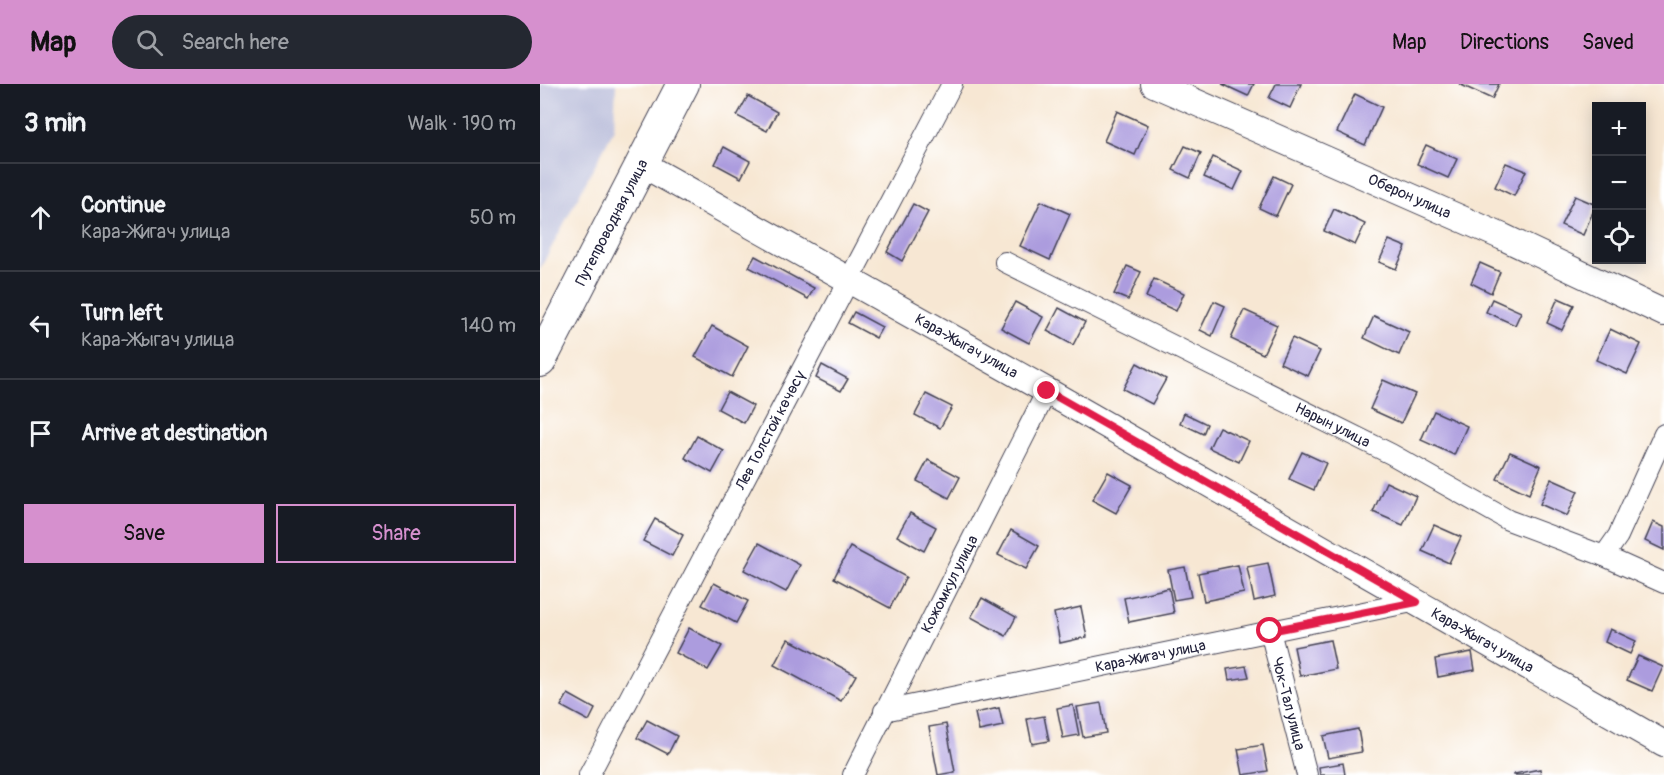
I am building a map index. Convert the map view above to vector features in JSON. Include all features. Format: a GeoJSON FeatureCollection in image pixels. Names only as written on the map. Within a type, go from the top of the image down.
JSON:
{"type":"FeatureCollection","features":[{"type":"Feature","properties":{"kind":"main road","name":"Путепроводная улица"},"geometry":{"type":"LineString","coordinates":[[540,361],[683,84]]}},
{"type":"Feature","properties":{"kind":"street","name":"Лев Толстой көчөсү"},"geometry":{"type":"LineString","coordinates":[[589,775],[952,84]]}},
{"type":"Feature","properties":{"kind":"street","name":"Оберон улица"},"geometry":{"type":"LineString","coordinates":[[1154,84],[1503,237],[1664,312]]}},
{"type":"Feature","properties":{"kind":"street","name":"Кара-Жыгач улица"},"geometry":{"type":"LineString","coordinates":[[642,164],[850,279],[1664,744]]}},
{"type":"Feature","properties":{"kind":"street","name":"Нарын улица"},"geometry":{"type":"LineString","coordinates":[[1005,262],[1391,454],[1508,520],[1604,556],[1664,583]]}},
{"type":"Feature","properties":{"kind":"street","name":"Кожомкул улица"},"geometry":{"type":"LineString","coordinates":[[853,775],[1047,391]]}},
{"type":"Feature","properties":{"kind":"street"},"geometry":{"type":"LineString","coordinates":[[1604,556],[1618,536],[1664,434]]}},
{"type":"Feature","properties":{"kind":"street","name":"Кара-Жигач улица"},"geometry":{"type":"LineString","coordinates":[[884,711],[1417,602]]}},
{"type":"Feature","properties":{"kind":"street","name":"Чок-Тал улица"},"geometry":{"type":"LineString","coordinates":[[1270,631],[1308,775]]}},
{"type":"Feature","properties":{"kind":"shaded area"},"geometry":{"type":"Polygon","coordinates":[[[540,84],[616,84],[614,129],[540,269],[540,84]]]}},
{"type":"Feature","properties":{"kind":"building"},"geometry":{"type":"Polygon","coordinates":[[[1222,84],[1254,84],[1248,96],[1222,84]]]}},
{"type":"Feature","properties":{"kind":"building"},"geometry":{"type":"Polygon","coordinates":[[[1276,84],[1301,84],[1290,108],[1269,98],[1276,84]]]}},
{"type":"Feature","properties":{"kind":"building"},"geometry":{"type":"Polygon","coordinates":[[[1459,84],[1499,84],[1492,99],[1459,84]]]}},
{"type":"Feature","properties":{"kind":"building"},"geometry":{"type":"Polygon","coordinates":[[[1355,94],[1382,107],[1365,145],[1337,132],[1355,94]]]}},
{"type":"Feature","properties":{"kind":"building"},"geometry":{"type":"Polygon","coordinates":[[[748,96],[777,112],[767,131],[737,116],[748,96]]]}},
{"type":"Feature","properties":{"kind":"building"},"geometry":{"type":"Polygon","coordinates":[[[1117,111],[1148,125],[1135,155],[1104,141],[1117,111]]]}},
{"type":"Feature","properties":{"kind":"building"},"geometry":{"type":"Polygon","coordinates":[[[1426,145],[1457,159],[1448,178],[1417,164],[1426,145]]]}},
{"type":"Feature","properties":{"kind":"building"},"geometry":{"type":"Polygon","coordinates":[[[1185,146],[1201,153],[1190,178],[1173,170],[1185,146]]]}},
{"type":"Feature","properties":{"kind":"building"},"geometry":{"type":"Polygon","coordinates":[[[724,147],[750,161],[741,178],[715,164],[724,147]]]}},
{"type":"Feature","properties":{"kind":"building"},"geometry":{"type":"Polygon","coordinates":[[[1213,157],[1243,171],[1234,190],[1204,177],[1213,157]]]}},
{"type":"Feature","properties":{"kind":"building"},"geometry":{"type":"Polygon","coordinates":[[[1506,163],[1526,171],[1514,196],[1495,187],[1506,163]]]}},
{"type":"Feature","properties":{"kind":"building"},"geometry":{"type":"Polygon","coordinates":[[[1274,176],[1291,184],[1276,216],[1259,208],[1274,176]]]}},
{"type":"Feature","properties":{"kind":"building"},"geometry":{"type":"Polygon","coordinates":[[[1575,196],[1592,203],[1592,214],[1583,235],[1561,225],[1575,196]]]}},
{"type":"Feature","properties":{"kind":"building"},"geometry":{"type":"Polygon","coordinates":[[[1041,201],[1070,214],[1050,260],[1020,246],[1041,201]]]}},
{"type":"Feature","properties":{"kind":"building"},"geometry":{"type":"Polygon","coordinates":[[[913,204],[928,212],[902,261],[887,252],[913,204]]]}},
{"type":"Feature","properties":{"kind":"building"},"geometry":{"type":"Polygon","coordinates":[[[1334,209],[1365,224],[1355,245],[1324,231],[1334,209]]]}},
{"type":"Feature","properties":{"kind":"building"},"geometry":{"type":"Polygon","coordinates":[[[1389,240],[1406,247],[1396,269],[1379,262],[1389,240]]]}},
{"type":"Feature","properties":{"kind":"building"},"geometry":{"type":"Polygon","coordinates":[[[755,256],[814,288],[808,299],[749,267],[755,256]]]}},
{"type":"Feature","properties":{"kind":"building"},"geometry":{"type":"Polygon","coordinates":[[[1480,263],[1500,272],[1491,293],[1471,283],[1480,263]]]}},
{"type":"Feature","properties":{"kind":"building"},"geometry":{"type":"Polygon","coordinates":[[[1127,266],[1141,272],[1128,300],[1114,294],[1127,266]]]}},
{"type":"Feature","properties":{"kind":"building"},"geometry":{"type":"Polygon","coordinates":[[[1154,279],[1184,293],[1176,311],[1146,297],[1154,279]]]}},
{"type":"Feature","properties":{"kind":"building"},"geometry":{"type":"Polygon","coordinates":[[[1558,298],[1574,305],[1562,330],[1547,323],[1558,298]]]}},
{"type":"Feature","properties":{"kind":"building"},"geometry":{"type":"Polygon","coordinates":[[[1492,299],[1521,312],[1515,325],[1486,312],[1492,299]]]}},
{"type":"Feature","properties":{"kind":"building"},"geometry":{"type":"Polygon","coordinates":[[[1214,301],[1225,306],[1212,336],[1200,330],[1214,301]]]}},
{"type":"Feature","properties":{"kind":"building"},"geometry":{"type":"Polygon","coordinates":[[[1015,302],[1043,317],[1029,343],[1001,328],[1015,302]]]}},
{"type":"Feature","properties":{"kind":"building"},"geometry":{"type":"Polygon","coordinates":[[[1059,308],[1085,322],[1073,345],[1047,331],[1059,308]]]}},
{"type":"Feature","properties":{"kind":"building"},"geometry":{"type":"Polygon","coordinates":[[[1244,310],[1277,325],[1263,354],[1231,339],[1244,310]]]}},
{"type":"Feature","properties":{"kind":"building"},"geometry":{"type":"Polygon","coordinates":[[[854,312],[882,327],[876,338],[848,323],[854,312]]]}},
{"type":"Feature","properties":{"kind":"building"},"geometry":{"type":"Polygon","coordinates":[[[1374,316],[1409,332],[1399,355],[1364,338],[1374,316]]]}},
{"type":"Feature","properties":{"kind":"building"},"geometry":{"type":"Polygon","coordinates":[[[712,326],[748,346],[732,377],[695,357],[712,326]]]}},
{"type":"Feature","properties":{"kind":"building"},"geometry":{"type":"Polygon","coordinates":[[[1610,329],[1641,344],[1627,374],[1596,360],[1610,329]]]}},
{"type":"Feature","properties":{"kind":"building"},"geometry":{"type":"Polygon","coordinates":[[[1292,338],[1320,351],[1308,376],[1280,363],[1292,338]]]}},
{"type":"Feature","properties":{"kind":"building"},"geometry":{"type":"Polygon","coordinates":[[[1137,363],[1166,379],[1152,404],[1123,389],[1137,363]]]}},
{"type":"Feature","properties":{"kind":"building"},"geometry":{"type":"Polygon","coordinates":[[[822,365],[848,379],[841,391],[816,378],[822,365]]]}},
{"type":"Feature","properties":{"kind":"building"},"geometry":{"type":"Polygon","coordinates":[[[1383,380],[1415,394],[1401,423],[1370,409],[1383,380]]]}},
{"type":"Feature","properties":{"kind":"building"},"geometry":{"type":"Polygon","coordinates":[[[727,392],[753,406],[744,423],[718,409],[727,392]]]}},
{"type":"Feature","properties":{"kind":"building"},"geometry":{"type":"Polygon","coordinates":[[[926,394],[952,407],[940,428],[915,415],[926,394]]]}},
{"type":"Feature","properties":{"kind":"building"},"geometry":{"type":"Polygon","coordinates":[[[1434,411],[1467,426],[1454,455],[1421,440],[1434,411]]]}},
{"type":"Feature","properties":{"kind":"building"},"geometry":{"type":"Polygon","coordinates":[[[1184,413],[1207,424],[1203,434],[1180,423],[1184,413]]]}},
{"type":"Feature","properties":{"kind":"building"},"geometry":{"type":"Polygon","coordinates":[[[1219,427],[1249,441],[1239,462],[1209,448],[1219,427]]]}},
{"type":"Feature","properties":{"kind":"building"},"geometry":{"type":"Polygon","coordinates":[[[697,436],[724,451],[712,473],[685,458],[697,436]]]}},
{"type":"Feature","properties":{"kind":"building"},"geometry":{"type":"Polygon","coordinates":[[[1302,452],[1326,463],[1314,490],[1289,479],[1302,452]]]}},
{"type":"Feature","properties":{"kind":"building"},"geometry":{"type":"Polygon","coordinates":[[[1510,452],[1541,466],[1529,494],[1497,479],[1510,452]]]}},
{"type":"Feature","properties":{"kind":"building"},"geometry":{"type":"Polygon","coordinates":[[[928,460],[960,477],[949,498],[917,481],[928,460]]]}},
{"type":"Feature","properties":{"kind":"building"},"geometry":{"type":"Polygon","coordinates":[[[1108,472],[1132,485],[1116,513],[1092,500],[1108,472]]]}},
{"type":"Feature","properties":{"kind":"building"},"geometry":{"type":"Polygon","coordinates":[[[1551,479],[1578,491],[1567,516],[1540,504],[1551,479]]]}},
{"type":"Feature","properties":{"kind":"building"},"geometry":{"type":"Polygon","coordinates":[[[1386,482],[1416,496],[1403,525],[1373,512],[1386,482]]]}},
{"type":"Feature","properties":{"kind":"building"},"geometry":{"type":"Polygon","coordinates":[[[910,513],[936,527],[924,551],[897,536],[910,513]]]}},
{"type":"Feature","properties":{"kind":"building"},"geometry":{"type":"Polygon","coordinates":[[[655,519],[683,535],[672,556],[643,541],[655,519]]]}},
{"type":"Feature","properties":{"kind":"building"},"geometry":{"type":"Polygon","coordinates":[[[1653,522],[1664,527],[1664,550],[1645,541],[1653,522]]]}},
{"type":"Feature","properties":{"kind":"building"},"geometry":{"type":"Polygon","coordinates":[[[1434,525],[1461,537],[1449,563],[1422,551],[1434,525]]]}},
{"type":"Feature","properties":{"kind":"building"},"geometry":{"type":"Polygon","coordinates":[[[1011,530],[1039,546],[1026,569],[998,555],[1011,530]]]}},
{"type":"Feature","properties":{"kind":"building"},"geometry":{"type":"Polygon","coordinates":[[[759,543],[800,565],[786,592],[744,570],[759,543]]]}},
{"type":"Feature","properties":{"kind":"building"},"geometry":{"type":"Polygon","coordinates":[[[850,547],[906,577],[890,608],[834,578],[850,547]]]}},
{"type":"Feature","properties":{"kind":"building"},"geometry":{"type":"Polygon","coordinates":[[[1268,563],[1275,596],[1254,601],[1247,567],[1268,563]]]}},
{"type":"Feature","properties":{"kind":"building"},"geometry":{"type":"Polygon","coordinates":[[[1238,565],[1244,593],[1204,601],[1198,573],[1238,565]]]}},
{"type":"Feature","properties":{"kind":"building"},"geometry":{"type":"Polygon","coordinates":[[[1185,567],[1191,597],[1174,600],[1168,570],[1185,567]]]}},
{"type":"Feature","properties":{"kind":"building"},"geometry":{"type":"Polygon","coordinates":[[[714,583],[748,601],[736,623],[702,605],[714,583]]]}},
{"type":"Feature","properties":{"kind":"building"},"geometry":{"type":"Polygon","coordinates":[[[1169,588],[1174,613],[1129,622],[1124,598],[1169,588]]]}},
{"type":"Feature","properties":{"kind":"building"},"geometry":{"type":"Polygon","coordinates":[[[982,598],[1016,617],[1006,636],[971,617],[982,598]]]}},
{"type":"Feature","properties":{"kind":"building"},"geometry":{"type":"Polygon","coordinates":[[[1081,607],[1087,637],[1060,643],[1054,613],[1081,607]]]}},
{"type":"Feature","properties":{"kind":"building"},"geometry":{"type":"Polygon","coordinates":[[[689,628],[722,646],[708,670],[676,653],[689,628]]]}},
{"type":"Feature","properties":{"kind":"building"},"geometry":{"type":"Polygon","coordinates":[[[1610,629],[1636,641],[1630,654],[1605,642],[1610,629]]]}},
{"type":"Feature","properties":{"kind":"building"},"geometry":{"type":"Polygon","coordinates":[[[788,639],[856,675],[841,701],[774,665],[788,639]]]}},
{"type":"Feature","properties":{"kind":"building"},"geometry":{"type":"Polygon","coordinates":[[[1330,640],[1336,669],[1300,676],[1294,647],[1330,640]]]}},
{"type":"Feature","properties":{"kind":"building"},"geometry":{"type":"Polygon","coordinates":[[[1472,652],[1475,670],[1438,677],[1435,659],[1472,652]]]}},
{"type":"Feature","properties":{"kind":"building"},"geometry":{"type":"Polygon","coordinates":[[[1638,656],[1663,667],[1652,691],[1627,680],[1638,656]]]}},
{"type":"Feature","properties":{"kind":"building"},"geometry":{"type":"Polygon","coordinates":[[[1246,666],[1249,677],[1229,680],[1227,669],[1246,666]]]}},
{"type":"Feature","properties":{"kind":"building"},"geometry":{"type":"Polygon","coordinates":[[[568,694],[595,709],[589,721],[561,706],[568,694]]]}},
{"type":"Feature","properties":{"kind":"building"},"geometry":{"type":"Polygon","coordinates":[[[1101,703],[1106,733],[1083,737],[1077,707],[1101,703]]]}},
{"type":"Feature","properties":{"kind":"building"},"geometry":{"type":"Polygon","coordinates":[[[1073,705],[1079,735],[1063,738],[1057,708],[1073,705]]]}},
{"type":"Feature","properties":{"kind":"building"},"geometry":{"type":"Polygon","coordinates":[[[999,708],[1003,726],[979,731],[975,713],[999,708]]]}},
{"type":"Feature","properties":{"kind":"building"},"geometry":{"type":"Polygon","coordinates":[[[1044,716],[1049,741],[1032,744],[1027,719],[1044,716]]]}},
{"type":"Feature","properties":{"kind":"building"},"geometry":{"type":"Polygon","coordinates":[[[647,720],[677,736],[668,754],[637,738],[647,720]]]}},
{"type":"Feature","properties":{"kind":"building"},"geometry":{"type":"Polygon","coordinates":[[[946,724],[955,772],[938,775],[929,727],[946,724]]]}},
{"type":"Feature","properties":{"kind":"building"},"geometry":{"type":"Polygon","coordinates":[[[1358,729],[1362,752],[1328,758],[1323,736],[1358,729]]]}},
{"type":"Feature","properties":{"kind":"building"},"geometry":{"type":"Polygon","coordinates":[[[1263,745],[1268,771],[1243,775],[1238,749],[1263,745]]]}},
{"type":"Feature","properties":{"kind":"building"},"geometry":{"type":"Polygon","coordinates":[[[1343,763],[1345,775],[1320,775],[1319,767],[1343,763]]]}},
{"type":"Feature","properties":{"kind":"building"},"geometry":{"type":"Polygon","coordinates":[[[1540,769],[1541,775],[1514,775],[1514,774],[1540,769]]]}},
{"type":"Feature","properties":{"kind":"route"},"geometry":{"type":"LineString","coordinates":[[1047,391],[1417,602],[1270,631]]}}]}
